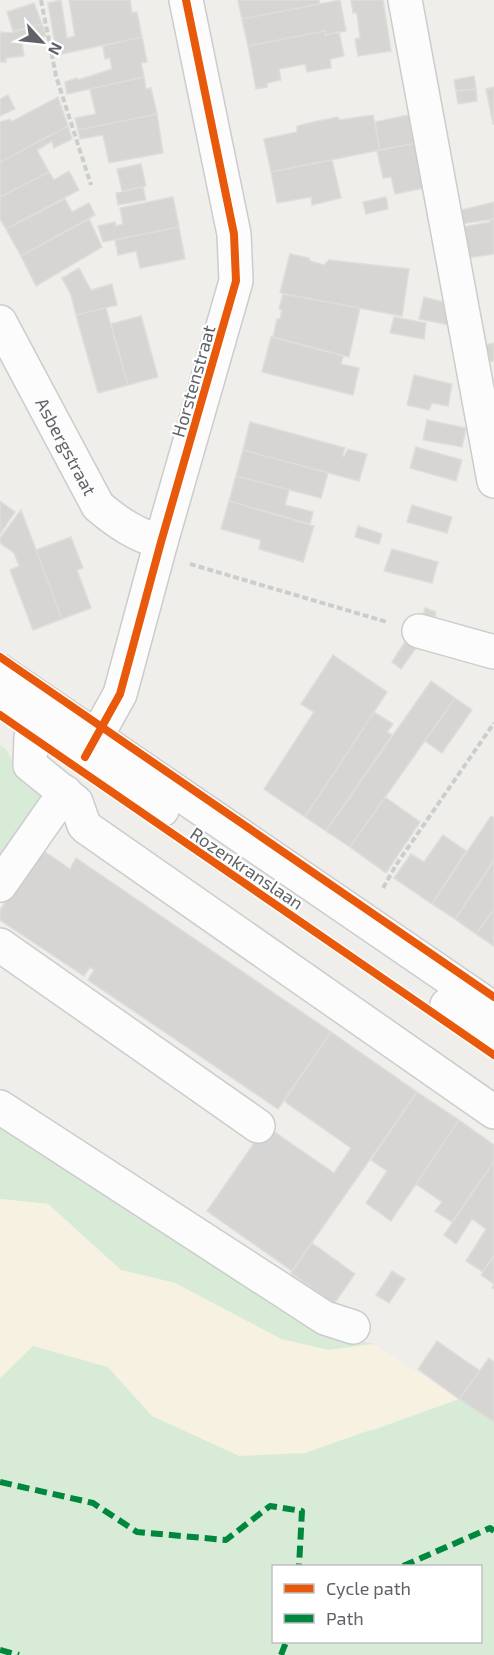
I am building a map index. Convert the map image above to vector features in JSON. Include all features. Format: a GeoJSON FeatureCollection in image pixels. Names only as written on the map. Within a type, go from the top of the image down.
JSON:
{"type":"FeatureCollection","features":[{"type":"Feature","properties":{"kind":"street","name":"Horstenstraat"},"geometry":{"type":"LineString","coordinates":[[91,747],[120,694],[236,281],[234,234],[186,0]]}},
{"type":"Feature","properties":{"kind":"street"},"geometry":{"type":"LineString","coordinates":[[405,0],[494,481]]}},
{"type":"Feature","properties":{"kind":"street","name":"Asbergstraat"},"geometry":{"type":"LineString","coordinates":[[0,322],[98,506],[119,524],[143,537],[161,542]]}},
{"type":"Feature","properties":{"kind":"street"},"geometry":{"type":"LineString","coordinates":[[419,631],[494,652]]}},
{"type":"Feature","properties":{"kind":"street","name":"Rozenkranslaan"},"geometry":{"type":"LineString","coordinates":[[0,671],[91,747],[494,1037]]}},
{"type":"Feature","properties":{"kind":"street","name":"Rozenkranslaan"},"geometry":{"type":"LineString","coordinates":[[0,699],[35,723],[91,747],[494,1010]]}},
{"type":"Feature","properties":{"kind":"street"},"geometry":{"type":"LineString","coordinates":[[35,723],[31,737],[30,765],[76,802],[87,828],[494,1112]]}},
{"type":"Feature","properties":{"kind":"street"},"geometry":{"type":"LineString","coordinates":[[0,885],[65,792]]}},
{"type":"Feature","properties":{"kind":"street"},"geometry":{"type":"LineString","coordinates":[[0,945],[258,1126]]}},
{"type":"Feature","properties":{"kind":"street"},"geometry":{"type":"LineString","coordinates":[[0,1107],[326,1318],[353,1327]]}},
{"type":"Feature","properties":{"kind":"path"},"geometry":{"type":"LineString","coordinates":[[41,0],[56,76],[91,185]]}},
{"type":"Feature","properties":{"kind":"path"},"geometry":{"type":"LineString","coordinates":[[189,564],[419,631]]}},
{"type":"Feature","properties":{"kind":"path"},"geometry":{"type":"LineString","coordinates":[[383,888],[396,865],[494,723]]}},
{"type":"Feature","properties":{"kind":"green space"},"geometry":{"type":"Polygon","coordinates":[[[0,745],[6,749],[23,783],[47,801],[0,865],[0,745]]]}},
{"type":"Feature","properties":{"kind":"green space"},"geometry":{"type":"Polygon","coordinates":[[[0,1118],[329,1334],[374,1344],[328,1350],[281,1339],[175,1283],[121,1270],[48,1204],[0,1199],[0,1118]]]}},
{"type":"Feature","properties":{"kind":"green space"},"geometry":{"type":"Polygon","coordinates":[[[33,1345],[108,1367],[152,1416],[374,1430],[459,1399],[494,1422],[494,1655],[0,1655],[0,1378],[33,1345]]]}},
{"type":"Feature","properties":{"kind":"sand"},"geometry":{"type":"Polygon","coordinates":[[[0,1199],[48,1204],[121,1270],[175,1283],[281,1339],[328,1350],[374,1344],[459,1399],[305,1453],[239,1456],[152,1416],[108,1367],[33,1346],[0,1378],[0,1199]]]}},
{"type":"Feature","properties":{"kind":"building"},"geometry":{"type":"Polygon","coordinates":[[[61,0],[67,38],[75,36],[69,0],[130,0],[132,13],[137,12],[142,37],[57,55],[48,3],[61,0]]]}},
{"type":"Feature","properties":{"kind":"building"},"geometry":{"type":"Polygon","coordinates":[[[238,0],[319,0],[320,4],[242,19],[238,0]]]}},
{"type":"Feature","properties":{"kind":"building"},"geometry":{"type":"Polygon","coordinates":[[[340,0],[346,31],[325,35],[325,31],[248,46],[242,19],[340,0]]]}},
{"type":"Feature","properties":{"kind":"building"},"geometry":{"type":"Polygon","coordinates":[[[351,0],[383,0],[391,51],[358,56],[355,39],[360,38],[357,13],[353,13],[351,0]]]}},
{"type":"Feature","properties":{"kind":"building"},"geometry":{"type":"Polygon","coordinates":[[[34,3],[42,24],[13,31],[7,12],[34,3]]]}},
{"type":"Feature","properties":{"kind":"building"},"geometry":{"type":"Polygon","coordinates":[[[42,24],[46,36],[22,44],[24,56],[6,58],[6,62],[0,62],[0,32],[10,33],[42,24]]]}},
{"type":"Feature","properties":{"kind":"building"},"geometry":{"type":"Polygon","coordinates":[[[325,31],[325,35],[339,32],[344,56],[330,59],[331,68],[307,72],[305,64],[279,69],[281,80],[267,83],[267,87],[256,89],[248,46],[325,31]]]}},
{"type":"Feature","properties":{"kind":"building"},"geometry":{"type":"Polygon","coordinates":[[[142,37],[147,62],[141,63],[144,77],[67,94],[65,82],[112,69],[110,58],[105,59],[103,46],[142,37]]]}},
{"type":"Feature","properties":{"kind":"building"},"geometry":{"type":"Polygon","coordinates":[[[474,76],[476,89],[456,91],[454,80],[474,76]]]}},
{"type":"Feature","properties":{"kind":"building"},"geometry":{"type":"Polygon","coordinates":[[[144,77],[146,89],[151,88],[157,114],[78,130],[75,118],[96,114],[90,89],[144,77]]]}},
{"type":"Feature","properties":{"kind":"building"},"geometry":{"type":"Polygon","coordinates":[[[494,87],[494,124],[493,124],[486,89],[494,87]]]}},
{"type":"Feature","properties":{"kind":"building"},"geometry":{"type":"Polygon","coordinates":[[[476,89],[477,101],[458,104],[456,91],[476,89]]]}},
{"type":"Feature","properties":{"kind":"building"},"geometry":{"type":"Polygon","coordinates":[[[8,95],[15,109],[0,116],[0,99],[8,95]]]}},
{"type":"Feature","properties":{"kind":"building"},"geometry":{"type":"Polygon","coordinates":[[[58,97],[68,126],[0,162],[0,122],[10,119],[11,122],[58,97]]]}},
{"type":"Feature","properties":{"kind":"building"},"geometry":{"type":"Polygon","coordinates":[[[157,114],[163,153],[109,163],[103,135],[80,139],[78,130],[157,114]]]}},
{"type":"Feature","properties":{"kind":"building"},"geometry":{"type":"Polygon","coordinates":[[[373,115],[380,150],[271,172],[264,139],[297,132],[297,126],[313,122],[338,117],[339,120],[373,115]]]}},
{"type":"Feature","properties":{"kind":"building"},"geometry":{"type":"Polygon","coordinates":[[[409,115],[416,143],[380,150],[375,122],[409,115]]]}},
{"type":"Feature","properties":{"kind":"building"},"geometry":{"type":"Polygon","coordinates":[[[68,126],[72,139],[54,148],[52,141],[37,150],[49,172],[0,197],[0,162],[68,126]]]}},
{"type":"Feature","properties":{"kind":"building"},"geometry":{"type":"Polygon","coordinates":[[[416,143],[424,188],[395,194],[391,177],[383,178],[377,151],[416,143]]]}},
{"type":"Feature","properties":{"kind":"building"},"geometry":{"type":"Polygon","coordinates":[[[332,160],[341,198],[312,205],[311,197],[277,203],[271,172],[332,160]]]}},
{"type":"Feature","properties":{"kind":"building"},"geometry":{"type":"Polygon","coordinates":[[[141,164],[146,186],[122,191],[117,169],[141,164]]]}},
{"type":"Feature","properties":{"kind":"building"},"geometry":{"type":"Polygon","coordinates":[[[69,171],[79,190],[6,229],[0,219],[0,197],[49,172],[54,180],[69,171]]]}},
{"type":"Feature","properties":{"kind":"building"},"geometry":{"type":"Polygon","coordinates":[[[143,187],[146,200],[118,205],[116,193],[143,187]]]}},
{"type":"Feature","properties":{"kind":"building"},"geometry":{"type":"Polygon","coordinates":[[[173,197],[179,227],[103,242],[98,226],[115,222],[116,226],[123,224],[120,208],[173,197]]]}},
{"type":"Feature","properties":{"kind":"building"},"geometry":{"type":"Polygon","coordinates":[[[386,197],[388,209],[366,214],[363,202],[386,197]]]}},
{"type":"Feature","properties":{"kind":"building"},"geometry":{"type":"Polygon","coordinates":[[[65,199],[72,212],[89,203],[95,215],[21,256],[6,229],[65,199]]]}},
{"type":"Feature","properties":{"kind":"building"},"geometry":{"type":"Polygon","coordinates":[[[494,202],[494,219],[460,224],[458,211],[494,202]]]}},
{"type":"Feature","properties":{"kind":"building"},"geometry":{"type":"Polygon","coordinates":[[[89,219],[102,247],[36,286],[21,256],[89,219]]]}},
{"type":"Feature","properties":{"kind":"building"},"geometry":{"type":"Polygon","coordinates":[[[494,219],[494,254],[467,258],[462,227],[490,222],[494,219]]]}},
{"type":"Feature","properties":{"kind":"building"},"geometry":{"type":"Polygon","coordinates":[[[179,227],[185,259],[140,268],[136,251],[118,255],[115,240],[179,227]]]}},
{"type":"Feature","properties":{"kind":"building"},"geometry":{"type":"Polygon","coordinates":[[[290,254],[309,258],[310,261],[324,265],[329,260],[409,269],[402,316],[280,293],[290,254]]]}},
{"type":"Feature","properties":{"kind":"building"},"geometry":{"type":"Polygon","coordinates":[[[79,268],[91,290],[112,284],[117,305],[76,315],[71,295],[62,278],[79,268]]]}},
{"type":"Feature","properties":{"kind":"building"},"geometry":{"type":"Polygon","coordinates":[[[283,294],[360,308],[349,357],[273,337],[277,319],[280,319],[282,310],[279,309],[283,294]]]}},
{"type":"Feature","properties":{"kind":"building"},"geometry":{"type":"Polygon","coordinates":[[[424,297],[447,303],[450,325],[419,319],[424,297]]]}},
{"type":"Feature","properties":{"kind":"building"},"geometry":{"type":"Polygon","coordinates":[[[106,308],[128,385],[98,393],[76,315],[106,308]]]}},
{"type":"Feature","properties":{"kind":"building"},"geometry":{"type":"Polygon","coordinates":[[[141,316],[158,377],[128,385],[111,324],[141,316]]]}},
{"type":"Feature","properties":{"kind":"building"},"geometry":{"type":"Polygon","coordinates":[[[394,317],[426,323],[424,339],[390,333],[394,317]]]}},
{"type":"Feature","properties":{"kind":"building"},"geometry":{"type":"Polygon","coordinates":[[[271,337],[343,356],[341,364],[359,368],[353,395],[262,372],[271,337]]]}},
{"type":"Feature","properties":{"kind":"building"},"geometry":{"type":"Polygon","coordinates":[[[494,343],[494,361],[486,362],[483,345],[494,343]]]}},
{"type":"Feature","properties":{"kind":"building"},"geometry":{"type":"Polygon","coordinates":[[[414,375],[452,384],[448,406],[432,403],[429,410],[407,405],[414,375]]]}},
{"type":"Feature","properties":{"kind":"building"},"geometry":{"type":"Polygon","coordinates":[[[427,420],[466,428],[462,447],[423,440],[427,420]]]}},
{"type":"Feature","properties":{"kind":"building"},"geometry":{"type":"Polygon","coordinates":[[[250,422],[345,448],[342,456],[348,449],[367,454],[359,481],[243,450],[250,422]]]}},
{"type":"Feature","properties":{"kind":"building"},"geometry":{"type":"Polygon","coordinates":[[[416,447],[462,460],[456,481],[410,468],[416,447]]]}},
{"type":"Feature","properties":{"kind":"building"},"geometry":{"type":"Polygon","coordinates":[[[243,450],[328,473],[321,498],[236,476],[243,450]]]}},
{"type":"Feature","properties":{"kind":"building"},"geometry":{"type":"Polygon","coordinates":[[[236,476],[289,490],[285,505],[313,512],[310,524],[229,501],[236,476]]]}},
{"type":"Feature","properties":{"kind":"building"},"geometry":{"type":"Polygon","coordinates":[[[0,501],[15,512],[0,534],[0,501]]]}},
{"type":"Feature","properties":{"kind":"building"},"geometry":{"type":"Polygon","coordinates":[[[229,501],[314,526],[303,562],[259,549],[261,540],[221,529],[229,501]]]}},
{"type":"Feature","properties":{"kind":"building"},"geometry":{"type":"Polygon","coordinates":[[[412,505],[452,517],[447,533],[407,522],[412,505]]]}},
{"type":"Feature","properties":{"kind":"building"},"geometry":{"type":"Polygon","coordinates":[[[21,510],[62,619],[33,630],[10,570],[19,566],[14,553],[0,543],[0,538],[21,510]]]}},
{"type":"Feature","properties":{"kind":"building"},"geometry":{"type":"Polygon","coordinates":[[[358,526],[382,534],[379,544],[355,537],[358,526]]]}},
{"type":"Feature","properties":{"kind":"building"},"geometry":{"type":"Polygon","coordinates":[[[71,537],[83,568],[77,570],[91,608],[62,619],[36,550],[71,537]]]}},
{"type":"Feature","properties":{"kind":"building"},"geometry":{"type":"Polygon","coordinates":[[[392,549],[438,562],[432,583],[384,571],[392,549]]]}},
{"type":"Feature","properties":{"kind":"building"},"geometry":{"type":"Polygon","coordinates":[[[425,608],[436,612],[433,623],[422,620],[425,608]]]}},
{"type":"Feature","properties":{"kind":"building"},"geometry":{"type":"Polygon","coordinates":[[[406,640],[418,645],[401,669],[392,662],[406,640]]]}},
{"type":"Feature","properties":{"kind":"building"},"geometry":{"type":"Polygon","coordinates":[[[333,655],[387,692],[305,817],[264,789],[314,712],[301,704],[333,655]]]}},
{"type":"Feature","properties":{"kind":"building"},"geometry":{"type":"Polygon","coordinates":[[[431,681],[455,698],[350,847],[326,831],[431,681]]]}},
{"type":"Feature","properties":{"kind":"building"},"geometry":{"type":"Polygon","coordinates":[[[455,698],[472,710],[442,753],[425,741],[455,698]]]}},
{"type":"Feature","properties":{"kind":"building"},"geometry":{"type":"Polygon","coordinates":[[[374,712],[393,724],[387,732],[392,735],[326,831],[305,817],[374,712]]]}},
{"type":"Feature","properties":{"kind":"building"},"geometry":{"type":"Polygon","coordinates":[[[385,797],[420,822],[386,873],[350,847],[385,797]]]}},
{"type":"Feature","properties":{"kind":"building"},"geometry":{"type":"Polygon","coordinates":[[[491,816],[494,818],[494,860],[455,919],[432,904],[491,816]]]}},
{"type":"Feature","properties":{"kind":"building"},"geometry":{"type":"Polygon","coordinates":[[[443,835],[466,851],[432,904],[394,878],[411,854],[424,862],[443,835]]]}},
{"type":"Feature","properties":{"kind":"building"},"geometry":{"type":"Polygon","coordinates":[[[41,849],[70,869],[76,858],[331,1032],[278,1109],[88,980],[94,970],[90,967],[84,976],[0,920],[0,910],[41,849]]]}},
{"type":"Feature","properties":{"kind":"building"},"geometry":{"type":"Polygon","coordinates":[[[494,861],[494,909],[476,934],[455,919],[494,861]]]}},
{"type":"Feature","properties":{"kind":"building"},"geometry":{"type":"Polygon","coordinates":[[[494,910],[494,946],[476,934],[494,910]]]}},
{"type":"Feature","properties":{"kind":"building"},"geometry":{"type":"Polygon","coordinates":[[[331,1032],[417,1092],[292,1271],[207,1211],[266,1126],[334,1173],[351,1148],[284,1101],[331,1032]]]}},
{"type":"Feature","properties":{"kind":"building"},"geometry":{"type":"Polygon","coordinates":[[[417,1092],[459,1120],[391,1221],[366,1203],[387,1171],[371,1160],[417,1092]]]}},
{"type":"Feature","properties":{"kind":"building"},"geometry":{"type":"Polygon","coordinates":[[[459,1120],[494,1145],[494,1161],[452,1222],[435,1211],[442,1202],[416,1184],[459,1120]]]}},
{"type":"Feature","properties":{"kind":"building"},"geometry":{"type":"Polygon","coordinates":[[[494,1161],[494,1255],[483,1272],[466,1261],[486,1229],[472,1219],[456,1244],[444,1235],[494,1161]]]}},
{"type":"Feature","properties":{"kind":"building"},"geometry":{"type":"Polygon","coordinates":[[[312,1243],[355,1274],[334,1304],[291,1273],[312,1243]]]}},
{"type":"Feature","properties":{"kind":"building"},"geometry":{"type":"Polygon","coordinates":[[[494,1256],[494,1284],[481,1275],[494,1256]]]}},
{"type":"Feature","properties":{"kind":"building"},"geometry":{"type":"Polygon","coordinates":[[[392,1271],[405,1279],[389,1303],[376,1295],[392,1271]]]}},
{"type":"Feature","properties":{"kind":"building"},"geometry":{"type":"Polygon","coordinates":[[[437,1341],[480,1371],[459,1399],[418,1369],[437,1341]]]}},
{"type":"Feature","properties":{"kind":"building"},"geometry":{"type":"Polygon","coordinates":[[[489,1358],[494,1362],[494,1422],[459,1399],[489,1358]]]}},
{"type":"Feature","properties":{"kind":"marked path"},"geometry":{"type":"LineString","coordinates":[[0,1482],[93,1503],[137,1532],[226,1540],[270,1506],[302,1511],[299,1565]]}},
{"type":"Feature","properties":{"kind":"marked path"},"geometry":{"type":"LineString","coordinates":[[405,1565],[490,1528],[494,1531]]}},
{"type":"Feature","properties":{"kind":"marked path"},"geometry":{"type":"LineString","coordinates":[[281,1655],[286,1643]]}},
{"type":"Feature","properties":{"kind":"marked path"},"geometry":{"type":"LineString","coordinates":[[0,1650],[19,1655]]}},
{"type":"Feature","properties":{"kind":"cycle path"},"geometry":{"type":"LineString","coordinates":[[85,757],[120,694],[236,281],[234,234],[186,0]]}},
{"type":"Feature","properties":{"kind":"cycle path"},"geometry":{"type":"LineString","coordinates":[[0,657],[494,997]]}},
{"type":"Feature","properties":{"kind":"cycle path"},"geometry":{"type":"LineString","coordinates":[[0,715],[494,1055]]}}]}
